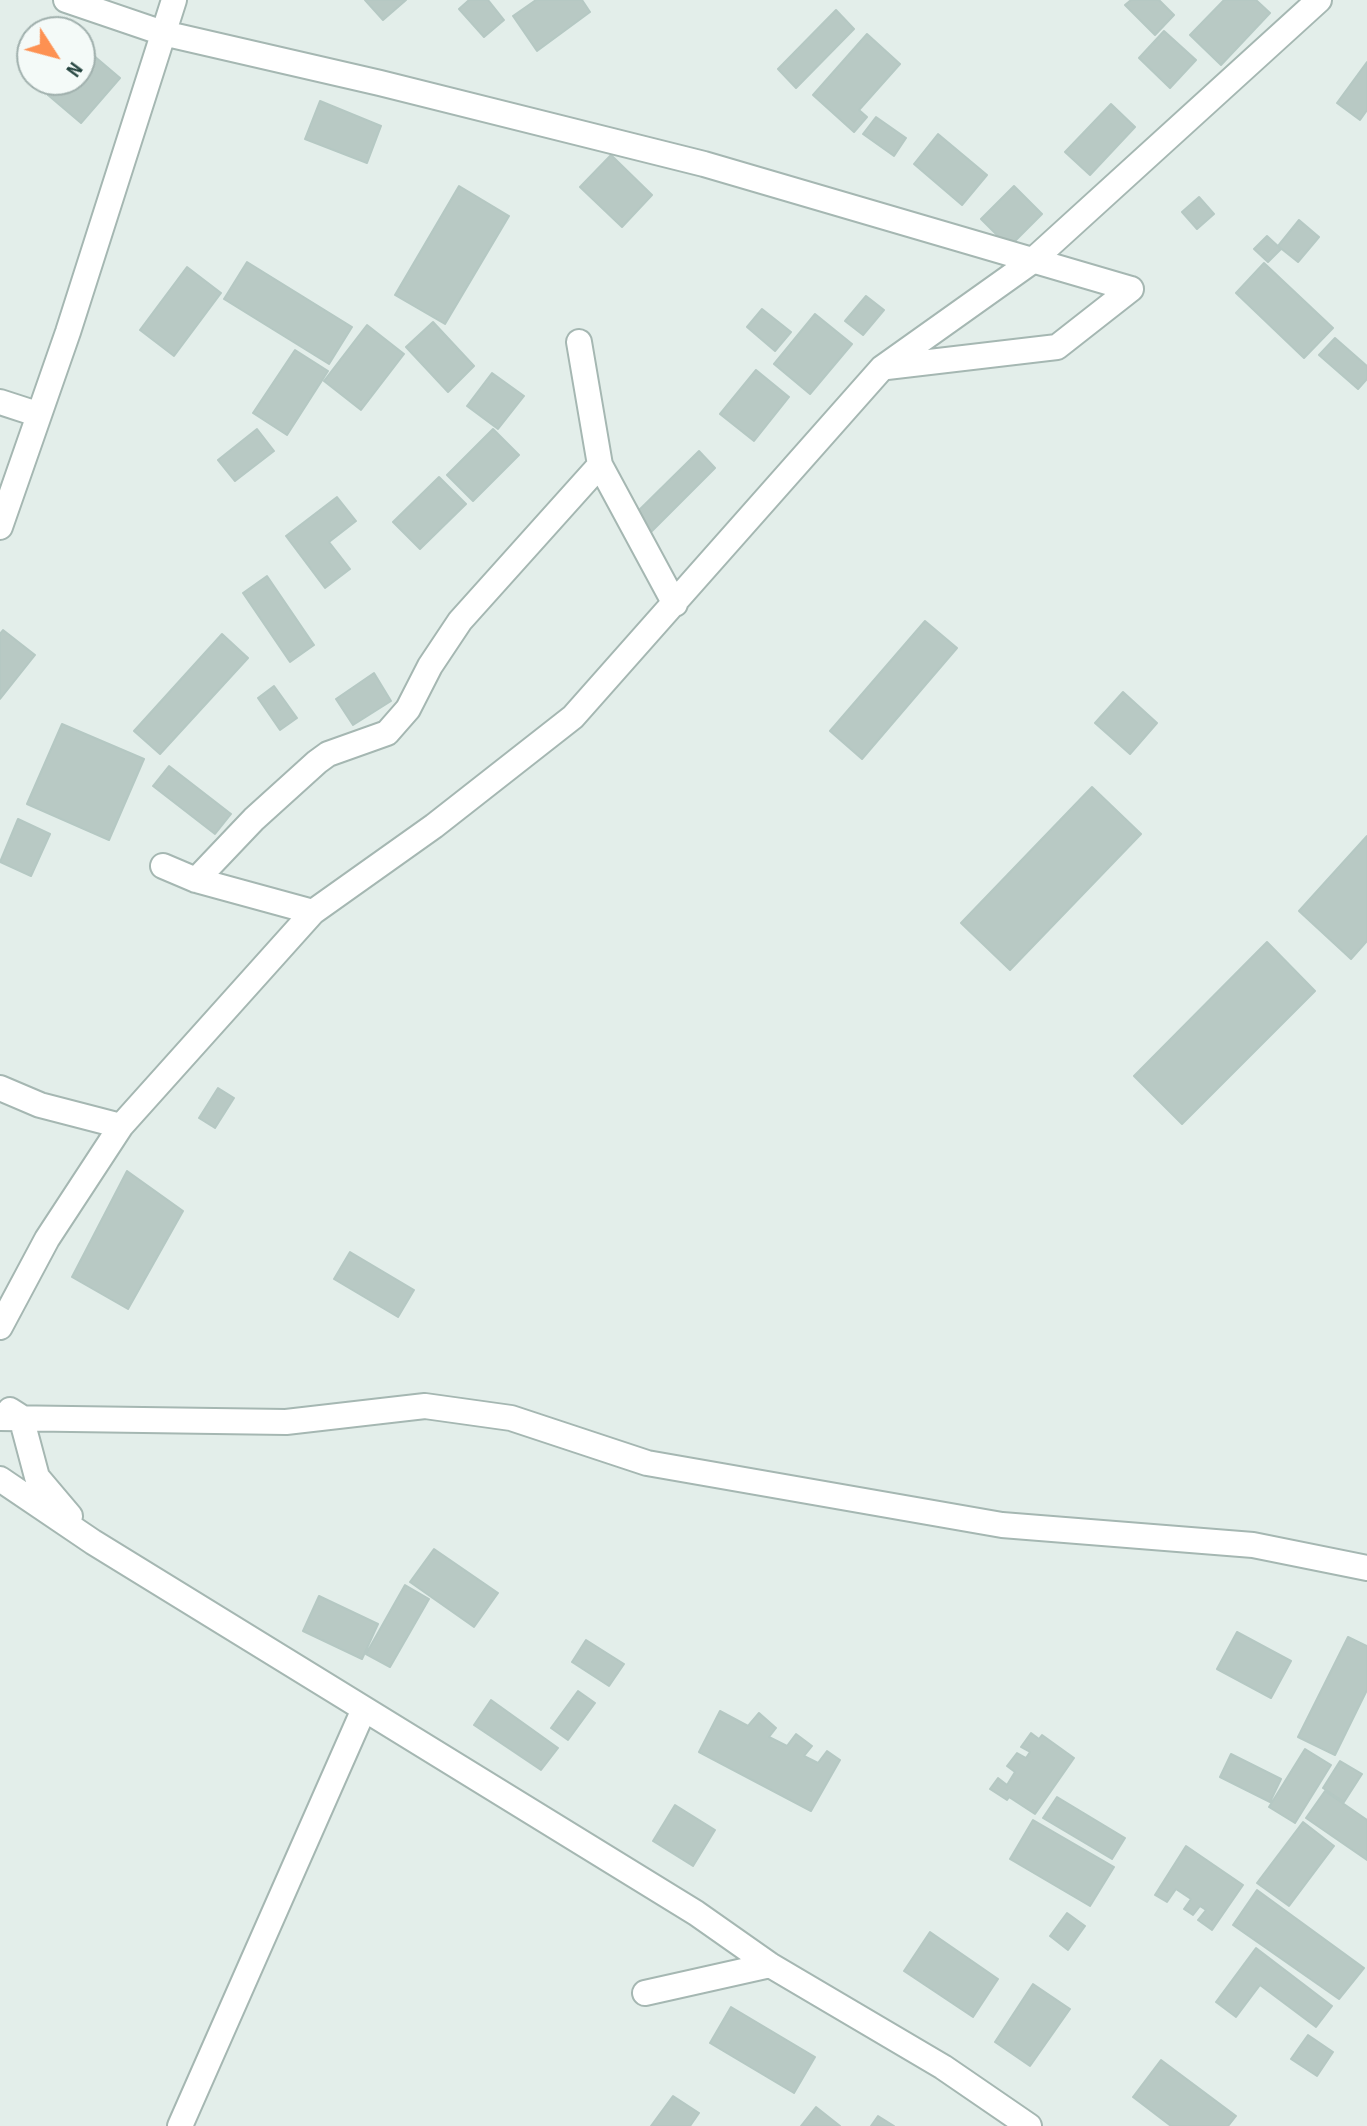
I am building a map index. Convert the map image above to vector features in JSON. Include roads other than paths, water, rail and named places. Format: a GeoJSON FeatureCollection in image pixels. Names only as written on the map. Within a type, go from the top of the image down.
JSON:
{"type":"FeatureCollection","features":[{"type":"Feature","properties":{"kind":"street"},"geometry":{"type":"LineString","coordinates":[[66,0],[163,33],[380,83],[704,164],[1131,289],[1057,347],[882,368]]}},
{"type":"Feature","properties":{"kind":"street"},"geometry":{"type":"LineString","coordinates":[[0,527],[68,332],[174,0]]}},
{"type":"Feature","properties":{"kind":"street"},"geometry":{"type":"LineString","coordinates":[[0,1327],[47,1239],[121,1126],[313,912],[434,826],[573,717],[882,368],[1031,262],[1319,0]]}},
{"type":"Feature","properties":{"kind":"street"},"geometry":{"type":"LineString","coordinates":[[579,342],[600,465],[675,604]]}},
{"type":"Feature","properties":{"kind":"street"},"geometry":{"type":"LineString","coordinates":[[0,402],[37,414]]}},
{"type":"Feature","properties":{"kind":"street"},"geometry":{"type":"LineString","coordinates":[[196,880],[254,819],[317,762],[328,754],[387,733],[408,709],[430,666],[460,621],[600,465]]}},
{"type":"Feature","properties":{"kind":"street"},"geometry":{"type":"LineString","coordinates":[[163,866],[196,880],[313,912]]}},
{"type":"Feature","properties":{"kind":"street"},"geometry":{"type":"LineString","coordinates":[[0,1088],[40,1105],[121,1126]]}},
{"type":"Feature","properties":{"kind":"street"},"geometry":{"type":"LineString","coordinates":[[0,1402],[11,1417],[37,1477],[93,1542]]}},
{"type":"Feature","properties":{"kind":"street"},"geometry":{"type":"LineString","coordinates":[[11,1417],[286,1422],[425,1406],[511,1418],[647,1463],[1002,1525],[1253,1545],[1367,1568]]}},
{"type":"Feature","properties":{"kind":"street"},"geometry":{"type":"LineString","coordinates":[[0,1479],[93,1542],[696,1913],[770,1965],[943,2067],[1029,2126]]}},
{"type":"Feature","properties":{"kind":"street"},"geometry":{"type":"LineString","coordinates":[[180,2126],[364,1709]]}},
{"type":"Feature","properties":{"kind":"street"},"geometry":{"type":"LineString","coordinates":[[645,1993],[770,1965]]}}]}
